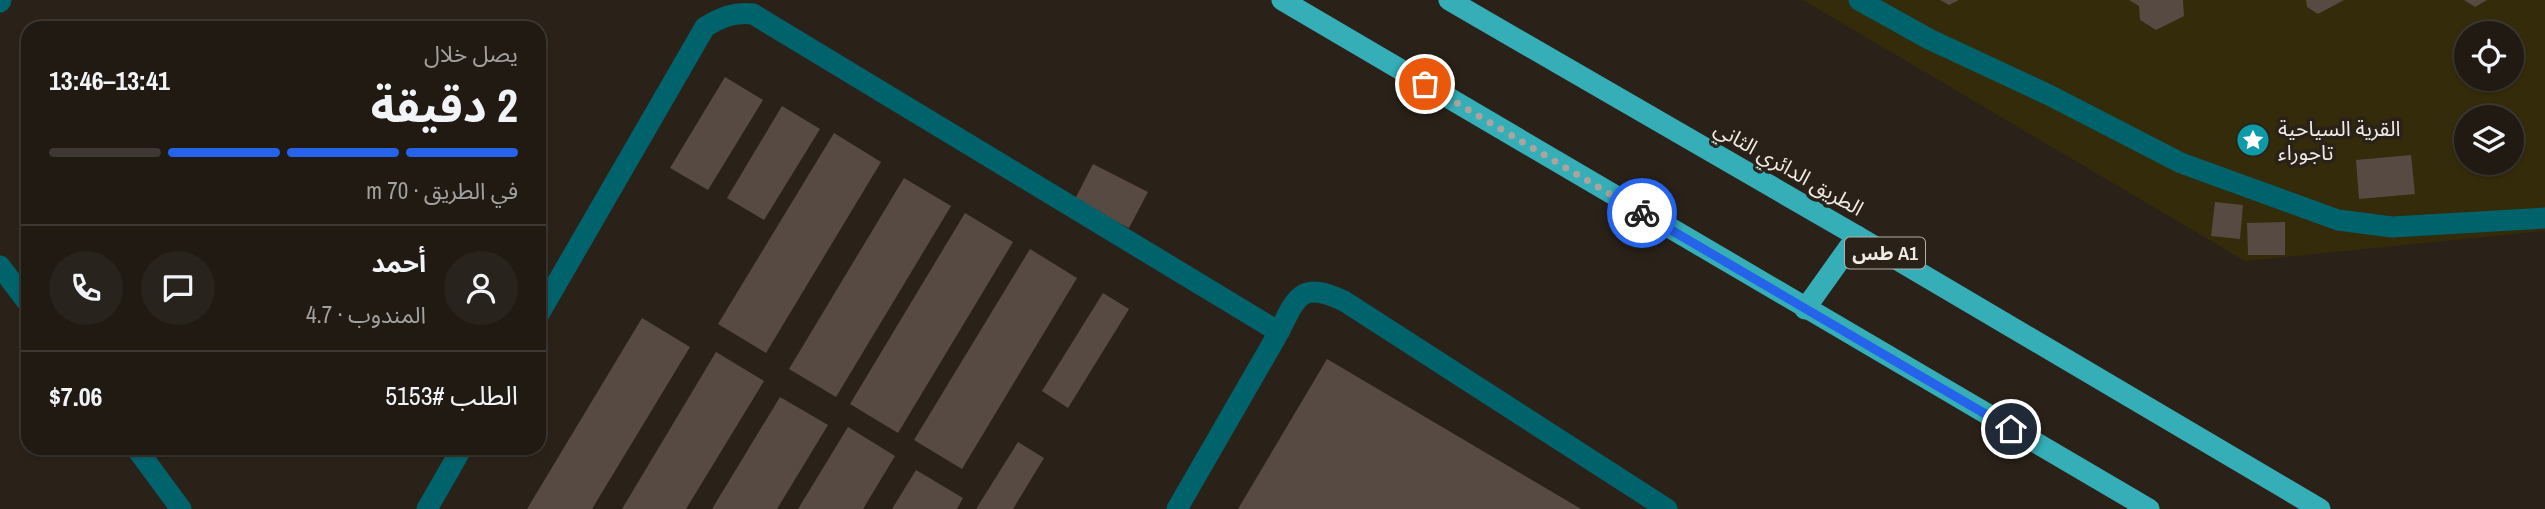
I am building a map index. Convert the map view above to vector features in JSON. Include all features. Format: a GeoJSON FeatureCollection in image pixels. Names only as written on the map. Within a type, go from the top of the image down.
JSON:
{"type":"FeatureCollection","features":[{"type":"Feature","properties":{"kind":"highway"},"geometry":{"type":"LineString","coordinates":[[1282,0],[2149,509]]}},
{"type":"Feature","properties":{"kind":"highway","name":"الطريق الدائري الثاني"},"geometry":{"type":"LineString","coordinates":[[1449,0],[2320,509]]}},
{"type":"Feature","properties":{"kind":"highway"},"geometry":{"type":"LineString","coordinates":[[1805,309],[1857,236]]}},
{"type":"Feature","properties":{"kind":"street"},"geometry":{"type":"LineString","coordinates":[[1859,0],[1929,39],[2049,95],[2181,163],[2338,220],[2392,227],[2545,218]]}},
{"type":"Feature","properties":{"kind":"street"},"geometry":{"type":"LineString","coordinates":[[546,302],[705,27],[722,17],[736,13],[753,14],[1279,332]]}},
{"type":"Feature","properties":{"kind":"street"},"geometry":{"type":"LineString","coordinates":[[0,265],[21,294]]}},
{"type":"Feature","properties":{"kind":"street"},"geometry":{"type":"LineString","coordinates":[[1177,509],[1292,305],[1305,293],[1324,291],[1344,301],[1667,509]]}},
{"type":"Feature","properties":{"kind":"street"},"geometry":{"type":"LineString","coordinates":[[141,455],[181,509]]}},
{"type":"Feature","properties":{"kind":"street"},"geometry":{"type":"LineString","coordinates":[[427,509],[458,455]]}},
{"type":"Feature","properties":{"kind":"sand","name":"القرية السياحية تاجوراء"},"geometry":{"type":"Polygon","coordinates":[[[1803,0],[2545,0],[2545,231],[2245,261],[1803,0]]]}},
{"type":"Feature","properties":{"kind":"building"},"geometry":{"type":"Polygon","coordinates":[[[1940,0],[1959,0],[1949,5],[1940,0]]]}},
{"type":"Feature","properties":{"kind":"building"},"geometry":{"type":"Polygon","coordinates":[[[2129,0],[2183,0],[2184,16],[2156,30],[2140,20],[2139,6],[2129,0]]]}},
{"type":"Feature","properties":{"kind":"building"},"geometry":{"type":"Polygon","coordinates":[[[2306,0],[2344,0],[2318,14],[2307,7],[2306,0]]]}},
{"type":"Feature","properties":{"kind":"building"},"geometry":{"type":"Polygon","coordinates":[[[2464,0],[2487,0],[2475,7],[2464,0]]]}},
{"type":"Feature","properties":{"kind":"building"},"geometry":{"type":"Polygon","coordinates":[[[725,77],[763,100],[708,190],[670,168],[725,77]]]}},
{"type":"Feature","properties":{"kind":"building"},"geometry":{"type":"Polygon","coordinates":[[[782,106],[820,129],[764,220],[727,198],[782,106]]]}},
{"type":"Feature","properties":{"kind":"building"},"geometry":{"type":"Polygon","coordinates":[[[834,133],[881,162],[766,353],[718,324],[834,133]]]}},
{"type":"Feature","properties":{"kind":"building"},"geometry":{"type":"Polygon","coordinates":[[[2411,155],[2415,194],[2359,199],[2356,160],[2411,155]]]}},
{"type":"Feature","properties":{"kind":"building"},"geometry":{"type":"Polygon","coordinates":[[[1093,164],[1148,192],[1129,228],[1074,201],[1093,164]]]}},
{"type":"Feature","properties":{"kind":"building"},"geometry":{"type":"Polygon","coordinates":[[[904,178],[951,206],[836,397],[789,369],[904,178]]]}},
{"type":"Feature","properties":{"kind":"building"},"geometry":{"type":"Polygon","coordinates":[[[2215,202],[2243,205],[2240,239],[2211,236],[2215,202]]]}},
{"type":"Feature","properties":{"kind":"building"},"geometry":{"type":"Polygon","coordinates":[[[965,213],[1013,242],[898,433],[850,404],[965,213]]]}},
{"type":"Feature","properties":{"kind":"building"},"geometry":{"type":"Polygon","coordinates":[[[2285,222],[2285,255],[2248,255],[2247,223],[2285,222]]]}},
{"type":"Feature","properties":{"kind":"building"},"geometry":{"type":"Polygon","coordinates":[[[1030,249],[1077,278],[962,469],[914,440],[1030,249]]]}},
{"type":"Feature","properties":{"kind":"building"},"geometry":{"type":"Polygon","coordinates":[[[1103,293],[1129,309],[1068,408],[1042,391],[1103,293]]]}},
{"type":"Feature","properties":{"kind":"building"},"geometry":{"type":"Polygon","coordinates":[[[642,318],[690,347],[592,509],[527,509],[642,318]]]}},
{"type":"Feature","properties":{"kind":"building"},"geometry":{"type":"Polygon","coordinates":[[[716,352],[764,381],[686,509],[622,509],[716,352]]]}},
{"type":"Feature","properties":{"kind":"building"},"geometry":{"type":"Polygon","coordinates":[[[1327,359],[1581,509],[1238,509],[1327,359]]]}},
{"type":"Feature","properties":{"kind":"building"},"geometry":{"type":"Polygon","coordinates":[[[780,397],[828,425],[777,509],[712,509],[780,397]]]}},
{"type":"Feature","properties":{"kind":"building"},"geometry":{"type":"Polygon","coordinates":[[[848,427],[895,456],[863,509],[798,509],[848,427]]]}},
{"type":"Feature","properties":{"kind":"building"},"geometry":{"type":"Polygon","coordinates":[[[1018,442],[1044,458],[1013,509],[976,509],[1018,442]]]}},
{"type":"Feature","properties":{"kind":"building"},"geometry":{"type":"Polygon","coordinates":[[[916,470],[963,498],[957,509],[892,509],[916,470]]]}},
{"type":"Feature","properties":{"kind":"way so far"},"geometry":{"type":"LineString","coordinates":[[1425,84],[1642,213]]}},
{"type":"Feature","properties":{"kind":"place","name":"القرية السياحية تاجوراء"},"geometry":{"type":"Point","coordinates":[2253,140]}},
{"type":"Feature","properties":{"kind":"route"},"geometry":{"type":"LineString","coordinates":[[1642,213],[2011,429]]}}]}
